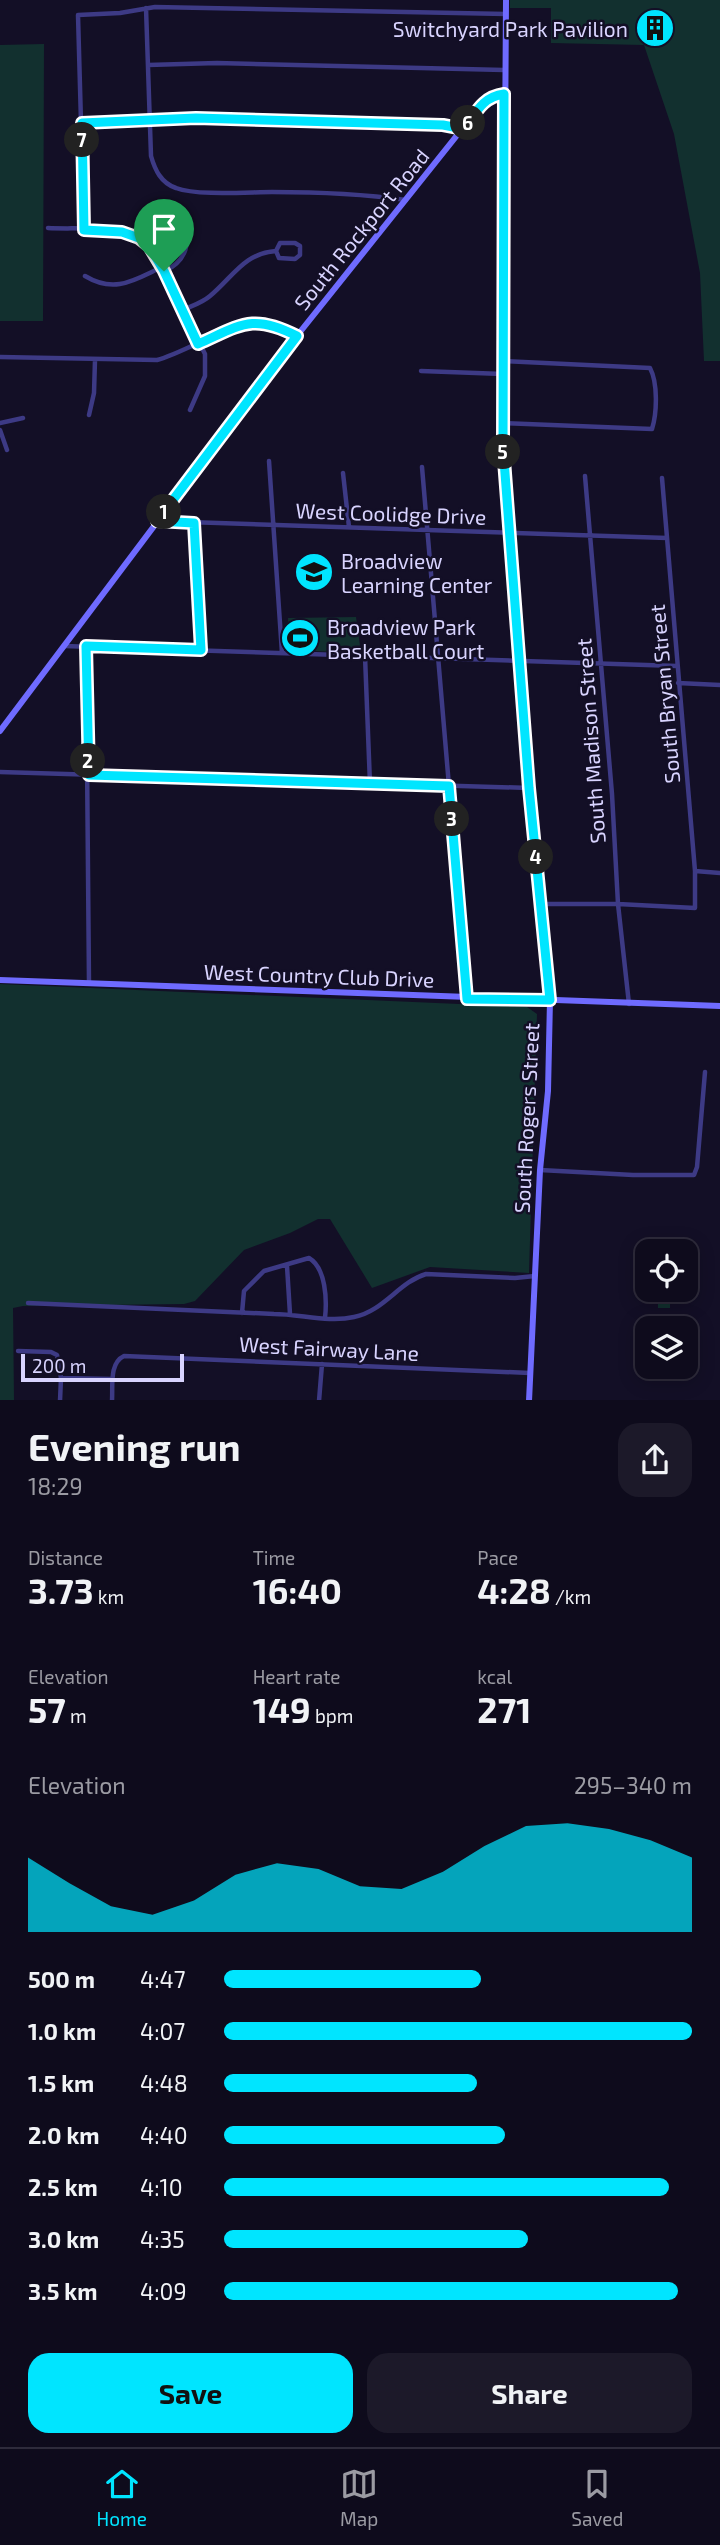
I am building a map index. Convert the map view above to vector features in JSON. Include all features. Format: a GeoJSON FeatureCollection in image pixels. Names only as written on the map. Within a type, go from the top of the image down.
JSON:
{"type":"FeatureCollection","features":[{"type":"Feature","properties":{"kind":"street","name":"South Rogers Street"},"geometry":{"type":"LineString","coordinates":[[506,0],[502,424],[529,788],[550,1000],[548,1091],[540,1170],[529,1400]]}},
{"type":"Feature","properties":{"kind":"street"},"geometry":{"type":"LineString","coordinates":[[84,230],[78,15],[120,13],[146,7],[506,14]]}},
{"type":"Feature","properties":{"kind":"street"},"geometry":{"type":"LineString","coordinates":[[146,7],[151,156],[154,168],[161,178],[176,188],[212,192],[283,192],[407,200]]}},
{"type":"Feature","properties":{"kind":"street"},"geometry":{"type":"LineString","coordinates":[[148,65],[217,63],[504,70]]}},
{"type":"Feature","properties":{"kind":"street","name":"South Rockport Road"},"geometry":{"type":"LineString","coordinates":[[0,731],[297,336],[486,100],[494,95],[504,94]]}},
{"type":"Feature","properties":{"kind":"street"},"geometry":{"type":"LineString","coordinates":[[82,123],[207,118],[443,125],[464,129]]}},
{"type":"Feature","properties":{"kind":"street"},"geometry":{"type":"LineString","coordinates":[[85,276],[98,283],[119,284],[179,262],[186,250],[187,233],[181,220]]}},
{"type":"Feature","properties":{"kind":"street"},"geometry":{"type":"LineString","coordinates":[[48,228],[122,232],[149,246],[205,354],[206,371],[190,410]]}},
{"type":"Feature","properties":{"kind":"street"},"geometry":{"type":"LineString","coordinates":[[280,243],[295,243],[300,246],[300,255],[295,259],[281,259],[276,251],[280,243]]}},
{"type":"Feature","properties":{"kind":"street"},"geometry":{"type":"LineString","coordinates":[[181,311],[208,298],[249,259],[276,251]]}},
{"type":"Feature","properties":{"kind":"street"},"geometry":{"type":"LineString","coordinates":[[0,357],[157,360],[242,325],[255,323],[272,324],[297,336]]}},
{"type":"Feature","properties":{"kind":"street"},"geometry":{"type":"LineString","coordinates":[[89,415],[94,393],[95,360]]}},
{"type":"Feature","properties":{"kind":"street"},"geometry":{"type":"LineString","coordinates":[[502,424],[652,429],[654,385],[654,375],[650,368],[503,361]]}},
{"type":"Feature","properties":{"kind":"street"},"geometry":{"type":"LineString","coordinates":[[421,371],[503,374]]}},
{"type":"Feature","properties":{"kind":"street"},"geometry":{"type":"LineString","coordinates":[[0,423],[23,418]]}},
{"type":"Feature","properties":{"kind":"street"},"geometry":{"type":"LineString","coordinates":[[0,430],[7,450]]}},
{"type":"Feature","properties":{"kind":"street"},"geometry":{"type":"LineString","coordinates":[[269,461],[282,653]]}},
{"type":"Feature","properties":{"kind":"street"},"geometry":{"type":"LineString","coordinates":[[422,467],[467,999]]}},
{"type":"Feature","properties":{"kind":"street"},"geometry":{"type":"LineString","coordinates":[[343,473],[349,527]]}},
{"type":"Feature","properties":{"kind":"street","name":"South Madison Street"},"geometry":{"type":"LineString","coordinates":[[585,476],[612,794],[618,904],[629,1004]]}},
{"type":"Feature","properties":{"kind":"street","name":"South Bryan Street"},"geometry":{"type":"LineString","coordinates":[[618,904],[695,908],[695,871],[662,478]]}},
{"type":"Feature","properties":{"kind":"street","name":"West Coolidge Drive"},"geometry":{"type":"LineString","coordinates":[[157,521],[667,538]]}},
{"type":"Feature","properties":{"kind":"street"},"geometry":{"type":"LineString","coordinates":[[194,523],[201,650]]}},
{"type":"Feature","properties":{"kind":"street"},"geometry":{"type":"LineString","coordinates":[[64,646],[677,666]]}},
{"type":"Feature","properties":{"kind":"street"},"geometry":{"type":"LineString","coordinates":[[86,646],[89,983]]}},
{"type":"Feature","properties":{"kind":"street"},"geometry":{"type":"LineString","coordinates":[[365,656],[370,784]]}},
{"type":"Feature","properties":{"kind":"street"},"geometry":{"type":"LineString","coordinates":[[678,683],[720,685]]}},
{"type":"Feature","properties":{"kind":"street"},"geometry":{"type":"LineString","coordinates":[[0,772],[529,788]]}},
{"type":"Feature","properties":{"kind":"street"},"geometry":{"type":"LineString","coordinates":[[695,871],[720,873]]}},
{"type":"Feature","properties":{"kind":"street"},"geometry":{"type":"LineString","coordinates":[[541,904],[618,904]]}},
{"type":"Feature","properties":{"kind":"street","name":"West Country Club Drive"},"geometry":{"type":"LineString","coordinates":[[0,980],[467,999],[720,1006]]}},
{"type":"Feature","properties":{"kind":"street"},"geometry":{"type":"LineString","coordinates":[[540,1170],[694,1175],[697,1167],[705,1072]]}},
{"type":"Feature","properties":{"kind":"street"},"geometry":{"type":"LineString","coordinates":[[242,1312],[244,1291],[266,1270],[304,1259],[312,1260],[316,1265],[327,1297],[325,1318]]}},
{"type":"Feature","properties":{"kind":"street"},"geometry":{"type":"LineString","coordinates":[[287,1266],[290,1314]]}},
{"type":"Feature","properties":{"kind":"street"},"geometry":{"type":"LineString","coordinates":[[28,1303],[350,1318],[367,1314],[415,1279],[430,1274],[515,1278],[535,1276]]}},
{"type":"Feature","properties":{"kind":"street"},"geometry":{"type":"LineString","coordinates":[[18,1351],[55,1353],[61,1378],[60,1400]]}},
{"type":"Feature","properties":{"kind":"street","name":"West Fairway Lane"},"geometry":{"type":"LineString","coordinates":[[113,1379],[116,1362],[126,1356],[530,1373]]}},
{"type":"Feature","properties":{"kind":"street"},"geometry":{"type":"LineString","coordinates":[[319,1400],[321,1364]]}},
{"type":"Feature","properties":{"kind":"street"},"geometry":{"type":"LineString","coordinates":[[61,1378],[113,1379],[112,1400]]}},
{"type":"Feature","properties":{"kind":"green space"},"geometry":{"type":"Polygon","coordinates":[[[510,0],[720,0],[720,361],[704,361],[700,273],[674,134],[644,45],[551,43],[551,8],[510,8],[510,0]]]}},
{"type":"Feature","properties":{"kind":"green space"},"geometry":{"type":"Polygon","coordinates":[[[44,44],[43,321],[0,321],[0,45],[44,44]]]}},
{"type":"Feature","properties":{"kind":"green space"},"geometry":{"type":"Polygon","coordinates":[[[356,617],[361,653],[289,650],[288,618],[356,617]]]}},
{"type":"Feature","properties":{"kind":"green space"},"geometry":{"type":"Polygon","coordinates":[[[0,984],[527,1007],[537,1014],[529,1273],[430,1267],[372,1288],[330,1219],[318,1219],[244,1250],[195,1301],[184,1304],[13,1308],[14,1400],[0,1400],[0,984]]]}},
{"type":"Feature","properties":{"kind":"green space"},"geometry":{"type":"Polygon","coordinates":[[[658,1302],[670,1302],[670,1308],[658,1308],[658,1302]]]}},
{"type":"Feature","properties":{"kind":"place","name":"Switchyard Park Pavilion"},"geometry":{"type":"Point","coordinates":[655,28]}},
{"type":"Feature","properties":{"kind":"place","name":"Broadview Learning Center"},"geometry":{"type":"Point","coordinates":[314,572]}},
{"type":"Feature","properties":{"kind":"place","name":"Broadview Park Basketball Court"},"geometry":{"type":"Point","coordinates":[300,638]}},
{"type":"Feature","properties":{"kind":"route"},"geometry":{"type":"LineString","coordinates":[[504,94],[503,447],[529,788],[550,1000],[467,999],[449,786],[89,775],[86,646],[201,650],[199,597],[194,562],[194,523],[157,521],[297,336],[272,324],[246,323],[198,344],[164,271],[149,246],[134,236],[122,232],[84,230],[82,123],[218,118],[443,125],[464,129],[486,100],[494,95],[504,94]]}}]}
